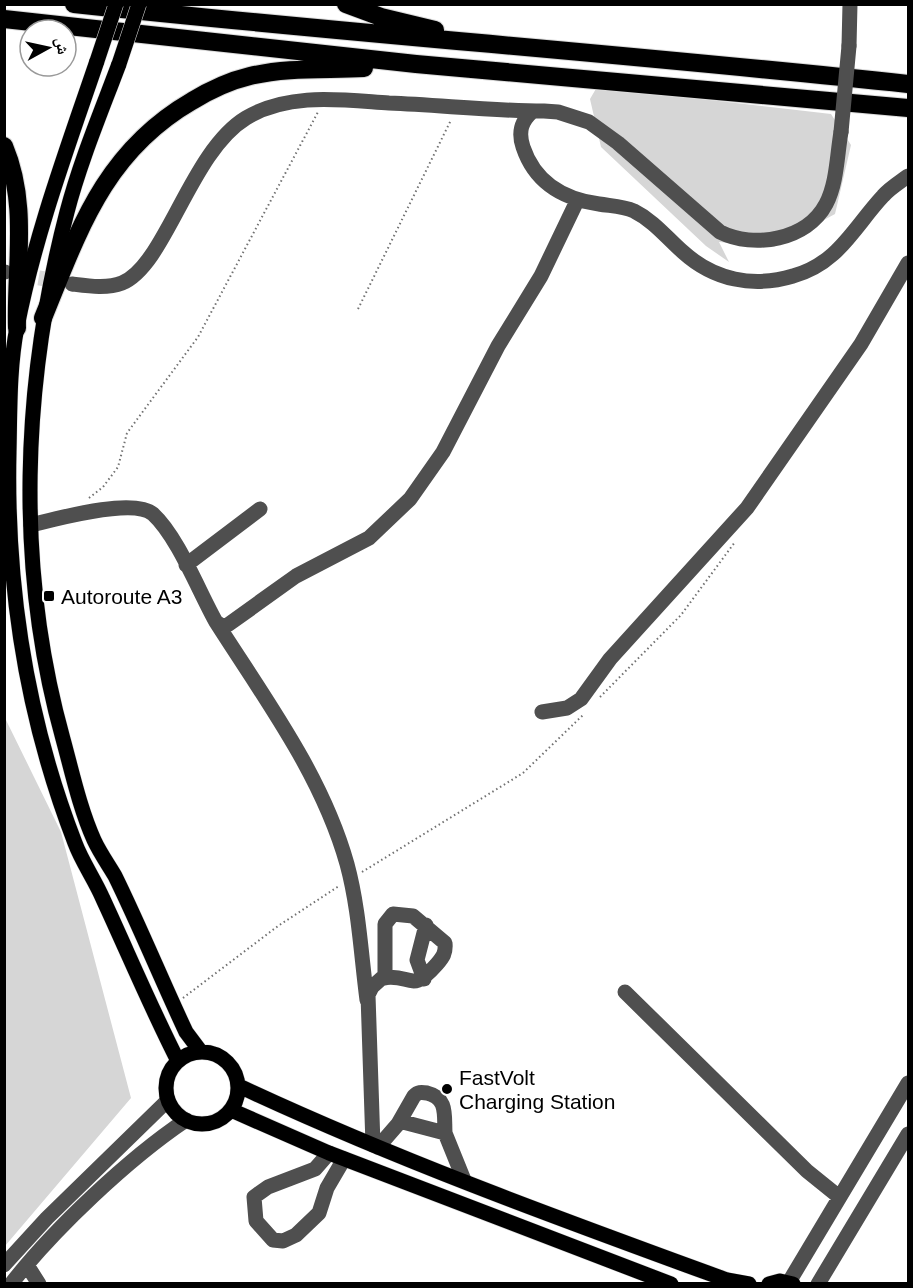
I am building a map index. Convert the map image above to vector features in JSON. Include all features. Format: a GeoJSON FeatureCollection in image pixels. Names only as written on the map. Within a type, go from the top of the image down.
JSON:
{"type":"FeatureCollection","features":[{"type":"Feature","properties":{"kind":"highway"},"geometry":{"type":"LineString","coordinates":[[74,4],[295,28],[498,44],[909,84]]}},
{"type":"Feature","properties":{"kind":"highway"},"geometry":{"type":"LineString","coordinates":[[346,4],[381,17],[498,44]]}},
{"type":"Feature","properties":{"kind":"highway"},"geometry":{"type":"LineString","coordinates":[[4,19],[416,64],[909,108]]}},
{"type":"Feature","properties":{"kind":"highway"},"geometry":{"type":"LineString","coordinates":[[43,318],[84,218],[106,181],[144,136],[182,107],[215,88],[250,76],[305,68],[362,68],[416,64]]}},
{"type":"Feature","properties":{"kind":"highway"},"geometry":{"type":"LineString","coordinates":[[4,146],[11,162],[20,209],[17,328]]}},
{"type":"Feature","properties":{"kind":"main road"},"geometry":{"type":"LineString","coordinates":[[116,4],[51,194],[17,328],[11,395],[8,545],[10,583],[30,692],[48,761],[76,846],[96,882],[178,1061]]}},
{"type":"Feature","properties":{"kind":"main road"},"geometry":{"type":"LineString","coordinates":[[139,4],[68,209],[43,318],[32,423],[31,525],[44,656],[54,708],[78,792],[94,840],[114,875],[186,1032],[201,1052]]}},
{"type":"Feature","properties":{"kind":"main road"},"geometry":{"type":"LineString","coordinates":[[201,1052],[213,1053],[224,1059],[236,1074],[239,1086],[237,1099],[231,1110],[222,1118],[211,1123],[198,1124],[186,1120],[173,1110],[168,1100],[168,1076],[178,1061],[188,1054],[201,1052]]}},
{"type":"Feature","properties":{"kind":"main road"},"geometry":{"type":"LineString","coordinates":[[239,1086],[324,1126],[727,1280],[748,1284]]}},
{"type":"Feature","properties":{"kind":"main road"},"geometry":{"type":"LineString","coordinates":[[231,1110],[344,1159],[671,1284]]}},
{"type":"Feature","properties":{"kind":"main road"},"geometry":{"type":"LineString","coordinates":[[769,1284],[791,1283]]}},
{"type":"Feature","properties":{"kind":"street"},"geometry":{"type":"LineString","coordinates":[[72,284],[116,285],[132,277],[153,250],[212,151],[248,116],[279,105],[325,99],[558,112],[589,122],[618,143],[720,232],[740,239],[763,241],[803,227],[825,205],[832,189],[841,132],[849,46],[850,4]]}},
{"type":"Feature","properties":{"kind":"street"},"geometry":{"type":"LineString","coordinates":[[533,111],[523,122],[522,142],[530,163],[549,186],[578,201],[631,210],[649,220],[682,251],[707,269],[723,277],[752,282],[793,277],[819,266],[851,238],[884,194],[909,176]]}},
{"type":"Feature","properties":{"kind":"street"},"geometry":{"type":"LineString","coordinates":[[216,622],[222,626],[229,624],[296,576],[369,538],[410,499],[428,476],[454,432],[498,346],[541,276],[578,201]]}},
{"type":"Feature","properties":{"kind":"street"},"geometry":{"type":"LineString","coordinates":[[542,712],[567,708],[581,699],[610,659],[747,508],[861,344],[909,263]]}},
{"type":"Feature","properties":{"kind":"street"},"geometry":{"type":"LineString","coordinates":[[31,525],[130,506],[152,513],[186,565],[216,622],[297,747],[335,827],[351,879],[367,1000],[376,1146]]}},
{"type":"Feature","properties":{"kind":"street"},"geometry":{"type":"LineString","coordinates":[[186,565],[260,509]]}},
{"type":"Feature","properties":{"kind":"street"},"geometry":{"type":"LineString","coordinates":[[367,1000],[372,987],[385,978],[412,982],[424,979],[444,956],[445,943],[413,916],[393,914],[384,924],[385,978]]}},
{"type":"Feature","properties":{"kind":"street"},"geometry":{"type":"LineString","coordinates":[[424,979],[417,960],[417,949],[426,926]]}},
{"type":"Feature","properties":{"kind":"street"},"geometry":{"type":"LineString","coordinates":[[626,992],[807,1171],[838,1196]]}},
{"type":"Feature","properties":{"kind":"street"},"geometry":{"type":"LineString","coordinates":[[791,1283],[838,1196],[909,1083]]}},
{"type":"Feature","properties":{"kind":"street"},"geometry":{"type":"LineString","coordinates":[[376,1146],[398,1124],[418,1092],[439,1097],[443,1102],[445,1133],[464,1180]]}},
{"type":"Feature","properties":{"kind":"street"},"geometry":{"type":"LineString","coordinates":[[4,1265],[64,1201],[168,1100]]}},
{"type":"Feature","properties":{"kind":"street"},"geometry":{"type":"LineString","coordinates":[[11,1284],[116,1176],[160,1138],[186,1120]]}},
{"type":"Feature","properties":{"kind":"street"},"geometry":{"type":"LineString","coordinates":[[398,1124],[409,1122],[445,1133]]}},
{"type":"Feature","properties":{"kind":"street"},"geometry":{"type":"LineString","coordinates":[[818,1284],[909,1134]]}},
{"type":"Feature","properties":{"kind":"street"},"geometry":{"type":"LineString","coordinates":[[329,1153],[315,1169],[268,1187],[254,1197],[256,1221],[273,1240],[283,1241],[296,1235],[319,1213],[327,1188],[344,1159]]}},
{"type":"Feature","properties":{"kind":"street"},"geometry":{"type":"LineString","coordinates":[[27,1265],[39,1284]]}},
{"type":"Feature","properties":{"kind":"path"},"geometry":{"type":"LineString","coordinates":[[84,502],[113,475],[122,459],[127,433],[198,337],[325,99]]}},
{"type":"Feature","properties":{"kind":"path"},"geometry":{"type":"LineString","coordinates":[[358,309],[457,106]]}},
{"type":"Feature","properties":{"kind":"path"},"geometry":{"type":"LineString","coordinates":[[593,703],[681,615],[739,537]]}},
{"type":"Feature","properties":{"kind":"path"},"geometry":{"type":"LineString","coordinates":[[173,1005],[278,926],[523,773],[587,710]]}},
{"type":"Feature","properties":{"kind":"shaded area"},"geometry":{"type":"Polygon","coordinates":[[[597,87],[831,114],[851,145],[835,214],[774,247],[719,242],[729,262],[706,246],[601,147],[590,99],[597,87]]]}},
{"type":"Feature","properties":{"kind":"shaded area"},"geometry":{"type":"Polygon","coordinates":[[[5,718],[61,832],[131,1098],[5,1246],[5,718]]]}},
{"type":"Feature","properties":{"kind":"tunnel"},"geometry":{"type":"LineString","coordinates":[[16,274],[63,282]]}},
{"type":"Feature","properties":{"kind":"place","name":"Autoroute A3"},"geometry":{"type":"Point","coordinates":[49,596]}},
{"type":"Feature","properties":{"kind":"place","name":"FastVolt Charging Station"},"geometry":{"type":"Point","coordinates":[447,1089]}}]}
